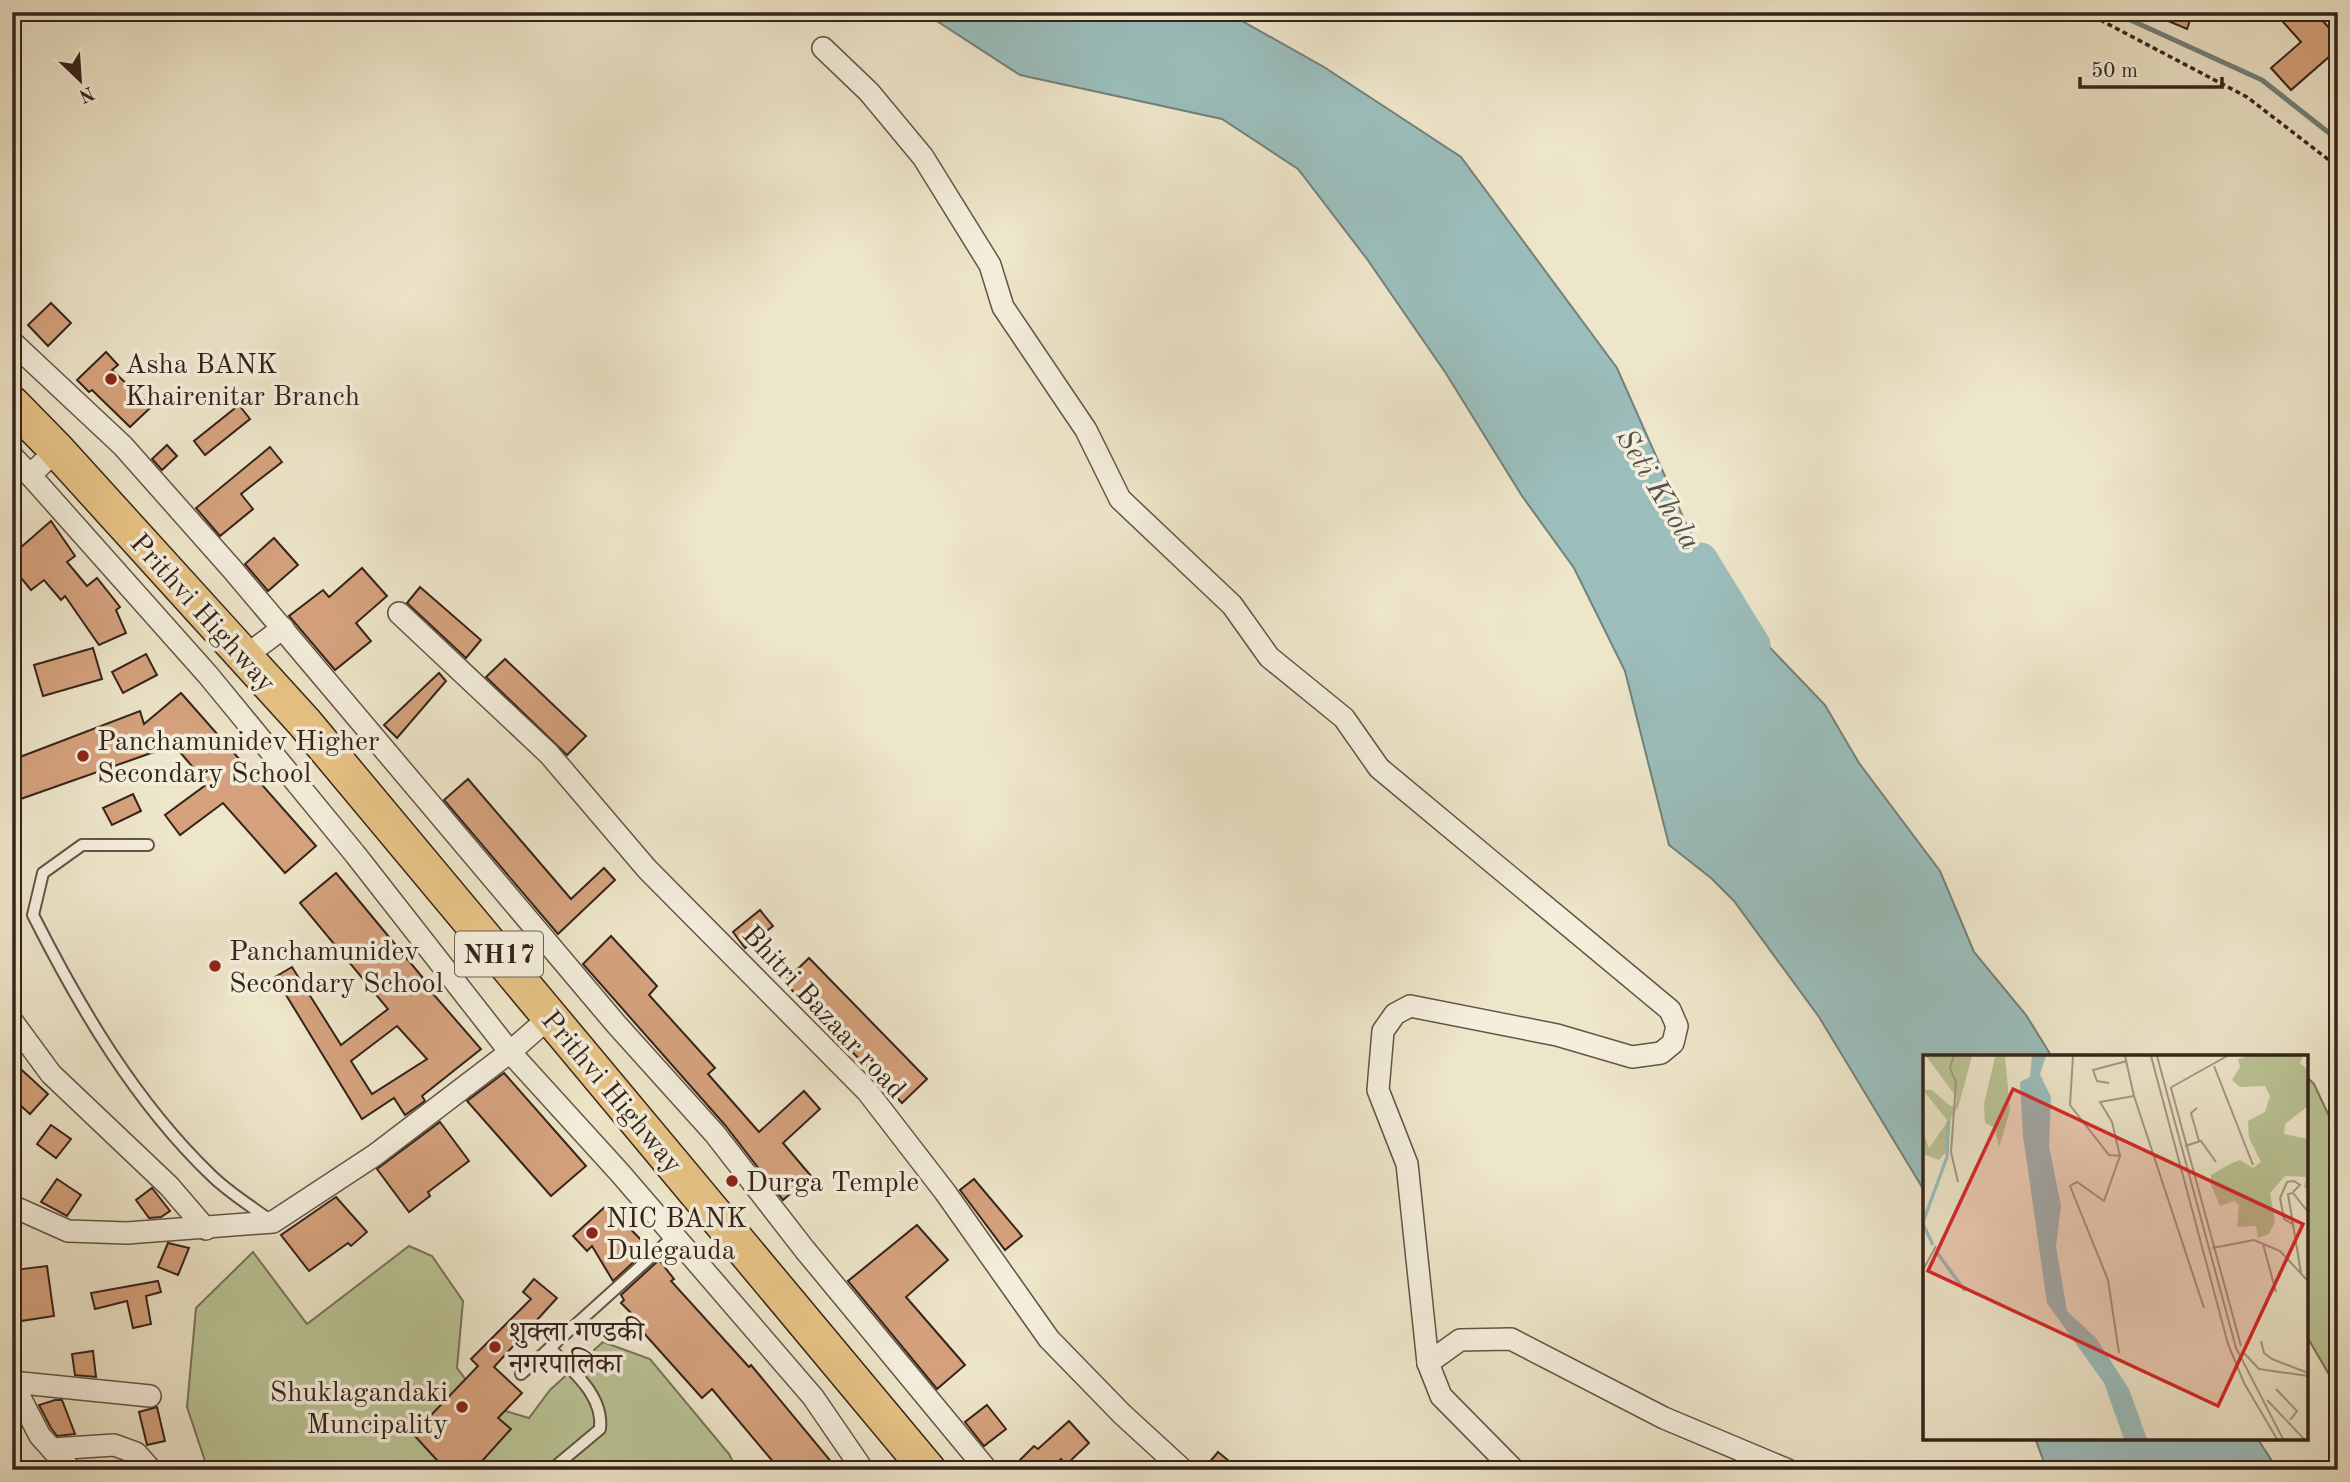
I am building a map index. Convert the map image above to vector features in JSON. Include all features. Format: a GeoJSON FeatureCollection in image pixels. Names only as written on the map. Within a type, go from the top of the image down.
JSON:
{"type":"FeatureCollection","features":[{"type":"Feature","properties":{"kind":"highway","name":"Prithvi Highway"},"geometry":{"type":"LineString","coordinates":[[12,404],[304,722],[928,1470]]}},
{"type":"Feature","properties":{"kind":"street"},"geometry":{"type":"LineString","coordinates":[[823,48],[869,92],[923,157],[990,265],[1003,307],[1086,430],[1120,499],[1232,605],[1269,657],[1344,718],[1379,768],[1670,1010],[1677,1026],[1673,1042],[1661,1053],[1632,1057],[1557,1035],[1410,1006],[1395,1014],[1383,1031],[1378,1090],[1407,1164],[1428,1363],[1441,1396],[1514,1470]]}},
{"type":"Feature","properties":{"kind":"street"},"geometry":{"type":"LineString","coordinates":[[12,342],[123,446],[283,628],[616,1024],[715,1134],[805,1250],[987,1470]]}},
{"type":"Feature","properties":{"kind":"street"},"geometry":{"type":"LineString","coordinates":[[30,475],[57,450]]}},
{"type":"Feature","properties":{"kind":"street"},"geometry":{"type":"LineString","coordinates":[[12,456],[208,675],[355,854],[510,1052],[813,1396],[863,1470]]}},
{"type":"Feature","properties":{"kind":"street","name":"Bhitri Bazaar road"},"geometry":{"type":"LineString","coordinates":[[399,613],[549,754],[647,869],[867,1091],[946,1192],[1049,1339],[1122,1414],[1183,1470]]}},
{"type":"Feature","properties":{"kind":"street"},"geometry":{"type":"LineString","coordinates":[[244,657],[283,628]]}},
{"type":"Feature","properties":{"kind":"street"},"geometry":{"type":"LineString","coordinates":[[12,1206],[68,1231],[127,1233],[273,1222],[375,1155],[510,1052],[551,1016]]}},
{"type":"Feature","properties":{"kind":"street"},"geometry":{"type":"LineString","coordinates":[[12,1021],[51,1074],[169,1186],[205,1229]]}},
{"type":"Feature","properties":{"kind":"street"},"geometry":{"type":"LineString","coordinates":[[1428,1363],[1461,1340],[1511,1339],[1664,1418],[1788,1470]]}},
{"type":"Feature","properties":{"kind":"street"},"geometry":{"type":"LineString","coordinates":[[71,1470],[40,1436],[12,1382],[150,1396]]}},
{"type":"Feature","properties":{"kind":"street"},"geometry":{"type":"LineString","coordinates":[[52,1449],[114,1445],[136,1453],[151,1470]]}},
{"type":"Feature","properties":{"kind":"lane"},"geometry":{"type":"LineString","coordinates":[[148,845],[82,845],[43,873],[33,915],[73,993],[140,1094],[211,1176],[273,1222]]}},
{"type":"Feature","properties":{"kind":"lane"},"geometry":{"type":"LineString","coordinates":[[521,1374],[674,1236]]}},
{"type":"Feature","properties":{"kind":"lane"},"geometry":{"type":"LineString","coordinates":[[551,1348],[594,1396],[601,1415],[600,1429],[551,1470]]}},
{"type":"Feature","properties":{"kind":"path"},"geometry":{"type":"LineString","coordinates":[[2085,12],[2247,97],[2338,167]]}},
{"type":"Feature","properties":{"kind":"green space"},"geometry":{"type":"Polygon","coordinates":[[[2308,1078],[2314,1084],[2338,1135],[2338,1390],[2308,1338],[2308,1078]]]}},
{"type":"Feature","properties":{"kind":"green space"},"geometry":{"type":"Polygon","coordinates":[[[409,1246],[432,1256],[463,1301],[457,1368],[485,1405],[529,1418],[550,1390],[603,1342],[650,1359],[729,1454],[737,1470],[208,1470],[187,1407],[196,1308],[253,1252],[307,1324],[409,1246]]]}},
{"type":"Feature","properties":{"kind":"water"},"geometry":{"type":"Polygon","coordinates":[[[923,12],[1226,12],[1324,67],[1461,157],[1617,368],[1687,526],[1729,605],[1825,705],[1859,763],[1940,871],[1974,952],[2026,1015],[2051,1055],[1923,1055],[1923,1189],[1819,1017],[1734,901],[1711,878],[1669,845],[1625,671],[1574,568],[1522,496],[1445,372],[1367,259],[1298,169],[1222,119],[1020,75],[923,12]]]}},
{"type":"Feature","properties":{"kind":"water"},"geometry":{"type":"Polygon","coordinates":[[[2036,1440],[2258,1440],[2278,1470],[2047,1470],[2036,1440]]]}},
{"type":"Feature","properties":{"kind":"building"},"geometry":{"type":"Polygon","coordinates":[[[2147,12],[2193,12],[2187,29],[2147,12]]]}},
{"type":"Feature","properties":{"kind":"building"},"geometry":{"type":"Polygon","coordinates":[[[2274,12],[2315,12],[2338,38],[2338,49],[2291,90],[2271,68],[2301,42],[2274,12]]]}},
{"type":"Feature","properties":{"kind":"building"},"geometry":{"type":"Polygon","coordinates":[[[51,303],[71,323],[48,346],[28,325],[51,303]]]}},
{"type":"Feature","properties":{"kind":"building"},"geometry":{"type":"Polygon","coordinates":[[[106,352],[118,365],[112,370],[151,407],[130,427],[92,390],[89,392],[77,380],[106,352]]]}},
{"type":"Feature","properties":{"kind":"building"},"geometry":{"type":"Polygon","coordinates":[[[239,405],[250,419],[205,455],[194,441],[239,405]]]}},
{"type":"Feature","properties":{"kind":"building"},"geometry":{"type":"Polygon","coordinates":[[[167,445],[177,456],[162,470],[152,459],[167,445]]]}},
{"type":"Feature","properties":{"kind":"building"},"geometry":{"type":"Polygon","coordinates":[[[270,447],[282,462],[241,494],[253,509],[220,536],[196,508],[270,447]]]}},
{"type":"Feature","properties":{"kind":"building"},"geometry":{"type":"Polygon","coordinates":[[[51,521],[75,556],[67,562],[87,586],[97,578],[120,607],[116,610],[126,633],[99,645],[65,596],[61,600],[44,580],[31,590],[12,567],[12,555],[51,521]]]}},
{"type":"Feature","properties":{"kind":"building"},"geometry":{"type":"Polygon","coordinates":[[[274,538],[298,565],[268,591],[245,564],[274,538]]]}},
{"type":"Feature","properties":{"kind":"building"},"geometry":{"type":"Polygon","coordinates":[[[362,568],[387,596],[356,623],[371,641],[335,670],[289,616],[323,590],[329,597],[362,568]]]}},
{"type":"Feature","properties":{"kind":"building"},"geometry":{"type":"Polygon","coordinates":[[[420,587],[481,640],[466,658],[407,603],[420,587]]]}},
{"type":"Feature","properties":{"kind":"building"},"geometry":{"type":"Polygon","coordinates":[[[93,648],[102,679],[43,696],[34,665],[93,648]]]}},
{"type":"Feature","properties":{"kind":"building"},"geometry":{"type":"Polygon","coordinates":[[[146,654],[157,675],[123,693],[112,672],[146,654]]]}},
{"type":"Feature","properties":{"kind":"building"},"geometry":{"type":"Polygon","coordinates":[[[505,659],[586,736],[567,755],[486,677],[505,659]]]}},
{"type":"Feature","properties":{"kind":"building"},"geometry":{"type":"Polygon","coordinates":[[[439,673],[446,681],[397,738],[384,725],[439,673]]]}},
{"type":"Feature","properties":{"kind":"building"},"geometry":{"type":"Polygon","coordinates":[[[181,693],[316,846],[285,873],[223,803],[180,835],[165,815],[207,784],[174,745],[12,802],[12,760],[140,711],[144,724],[181,693]]]}},
{"type":"Feature","properties":{"kind":"building"},"geometry":{"type":"Polygon","coordinates":[[[468,779],[571,899],[604,868],[615,880],[558,934],[444,800],[468,779]]]}},
{"type":"Feature","properties":{"kind":"building"},"geometry":{"type":"Polygon","coordinates":[[[133,794],[141,811],[112,825],[103,808],[133,794]]]}},
{"type":"Feature","properties":{"kind":"building"},"geometry":{"type":"Polygon","coordinates":[[[336,873],[423,978],[421,980],[481,1049],[422,1096],[425,1101],[405,1115],[394,1098],[362,1119],[275,977],[292,967],[341,1045],[388,1009],[300,903],[336,873]],[[397,1026],[351,1061],[372,1094],[427,1059],[397,1026]]]}},
{"type":"Feature","properties":{"kind":"building"},"geometry":{"type":"Polygon","coordinates":[[[760,910],[773,926],[745,948],[733,932],[760,910]]]}},
{"type":"Feature","properties":{"kind":"building"},"geometry":{"type":"Polygon","coordinates":[[[611,936],[657,986],[649,995],[715,1068],[708,1074],[759,1132],[804,1091],[820,1109],[783,1143],[811,1176],[783,1200],[725,1125],[583,964],[611,936]]]}},
{"type":"Feature","properties":{"kind":"building"},"geometry":{"type":"Polygon","coordinates":[[[809,958],[927,1079],[902,1103],[784,982],[809,958]]]}},
{"type":"Feature","properties":{"kind":"building"},"geometry":{"type":"Polygon","coordinates":[[[12,1061],[48,1094],[30,1114],[12,1098],[12,1061]]]}},
{"type":"Feature","properties":{"kind":"building"},"geometry":{"type":"Polygon","coordinates":[[[504,1073],[586,1166],[551,1196],[467,1101],[504,1073]]]}},
{"type":"Feature","properties":{"kind":"building"},"geometry":{"type":"Polygon","coordinates":[[[440,1122],[469,1161],[428,1192],[430,1196],[409,1212],[377,1169],[440,1122]]]}},
{"type":"Feature","properties":{"kind":"building"},"geometry":{"type":"Polygon","coordinates":[[[51,1125],[71,1139],[56,1158],[37,1144],[51,1125]]]}},
{"type":"Feature","properties":{"kind":"building"},"geometry":{"type":"Polygon","coordinates":[[[57,1179],[81,1195],[67,1216],[41,1202],[57,1179]]]}},
{"type":"Feature","properties":{"kind":"building"},"geometry":{"type":"Polygon","coordinates":[[[974,1179],[1022,1236],[1005,1250],[960,1190],[974,1179]]]}},
{"type":"Feature","properties":{"kind":"building"},"geometry":{"type":"Polygon","coordinates":[[[152,1188],[170,1211],[161,1217],[149,1218],[136,1200],[152,1188]]]}},
{"type":"Feature","properties":{"kind":"building"},"geometry":{"type":"Polygon","coordinates":[[[336,1197],[367,1232],[351,1246],[348,1243],[309,1271],[281,1235],[336,1197]]]}},
{"type":"Feature","properties":{"kind":"building"},"geometry":{"type":"Polygon","coordinates":[[[607,1205],[649,1248],[613,1281],[592,1246],[587,1251],[573,1236],[607,1205]]]}},
{"type":"Feature","properties":{"kind":"building"},"geometry":{"type":"Polygon","coordinates":[[[917,1225],[948,1260],[906,1297],[965,1365],[937,1389],[848,1281],[917,1225]]]}},
{"type":"Feature","properties":{"kind":"building"},"geometry":{"type":"Polygon","coordinates":[[[168,1243],[189,1248],[178,1275],[158,1267],[168,1243]]]}},
{"type":"Feature","properties":{"kind":"building"},"geometry":{"type":"Polygon","coordinates":[[[659,1260],[674,1279],[671,1281],[749,1367],[751,1365],[838,1470],[780,1470],[712,1389],[702,1398],[633,1321],[636,1318],[621,1303],[624,1300],[621,1295],[659,1260]]]}},
{"type":"Feature","properties":{"kind":"building"},"geometry":{"type":"Polygon","coordinates":[[[47,1266],[54,1316],[21,1321],[14,1270],[47,1266]]]}},
{"type":"Feature","properties":{"kind":"building"},"geometry":{"type":"Polygon","coordinates":[[[534,1279],[557,1298],[494,1367],[522,1393],[498,1418],[511,1429],[474,1470],[446,1470],[413,1434],[478,1366],[471,1359],[531,1299],[523,1292],[534,1279]]]}},
{"type":"Feature","properties":{"kind":"building"},"geometry":{"type":"Polygon","coordinates":[[[158,1281],[161,1292],[146,1296],[151,1324],[133,1328],[127,1301],[95,1309],[91,1293],[158,1281]]]}},
{"type":"Feature","properties":{"kind":"building"},"geometry":{"type":"Polygon","coordinates":[[[93,1351],[96,1377],[75,1375],[72,1354],[93,1351]]]}},
{"type":"Feature","properties":{"kind":"building"},"geometry":{"type":"Polygon","coordinates":[[[62,1400],[75,1434],[57,1436],[51,1428],[39,1405],[62,1400]]]}},
{"type":"Feature","properties":{"kind":"building"},"geometry":{"type":"Polygon","coordinates":[[[987,1405],[1006,1429],[984,1446],[965,1422],[987,1405]]]}},
{"type":"Feature","properties":{"kind":"building"},"geometry":{"type":"Polygon","coordinates":[[[157,1407],[165,1441],[147,1445],[139,1412],[157,1407]]]}},
{"type":"Feature","properties":{"kind":"building"},"geometry":{"type":"Polygon","coordinates":[[[1069,1421],[1089,1443],[1066,1465],[1061,1459],[1050,1470],[1010,1470],[1034,1446],[1038,1449],[1069,1421]]]}},
{"type":"Feature","properties":{"kind":"building"},"geometry":{"type":"Polygon","coordinates":[[[1218,1452],[1240,1470],[1203,1470],[1218,1452]]]}},
{"type":"Feature","properties":{"kind":"waterway"},"geometry":{"type":"LineString","coordinates":[[2113,12],[2262,80],[2338,140]]}},
{"type":"Feature","properties":{"kind":"waterway","name":"Seti Khola"},"geometry":{"type":"LineString","coordinates":[[1701,559],[1754,645]]}},
{"type":"Feature","properties":{"kind":"place","name":"Asha BANK Khairenitar Branch"},"geometry":{"type":"Point","coordinates":[111,379]}},
{"type":"Feature","properties":{"kind":"place","name":"Panchamunidev Higher Secondary School"},"geometry":{"type":"Point","coordinates":[83,756]}},
{"type":"Feature","properties":{"kind":"place","name":"Panchamunidev Secondary School"},"geometry":{"type":"Point","coordinates":[215,966]}},
{"type":"Feature","properties":{"kind":"place","name":"Durga Temple"},"geometry":{"type":"Point","coordinates":[732,1181]}},
{"type":"Feature","properties":{"kind":"place","name":"NIC BANK Dulegauda"},"geometry":{"type":"Point","coordinates":[592,1233]}},
{"type":"Feature","properties":{"kind":"place","name":"शुक्ला गण्डकी नगरपालिका"},"geometry":{"type":"Point","coordinates":[495,1347]}},
{"type":"Feature","properties":{"kind":"place","name":"Shuklagandaki Muncipality"},"geometry":{"type":"Point","coordinates":[462,1407]}}]}
